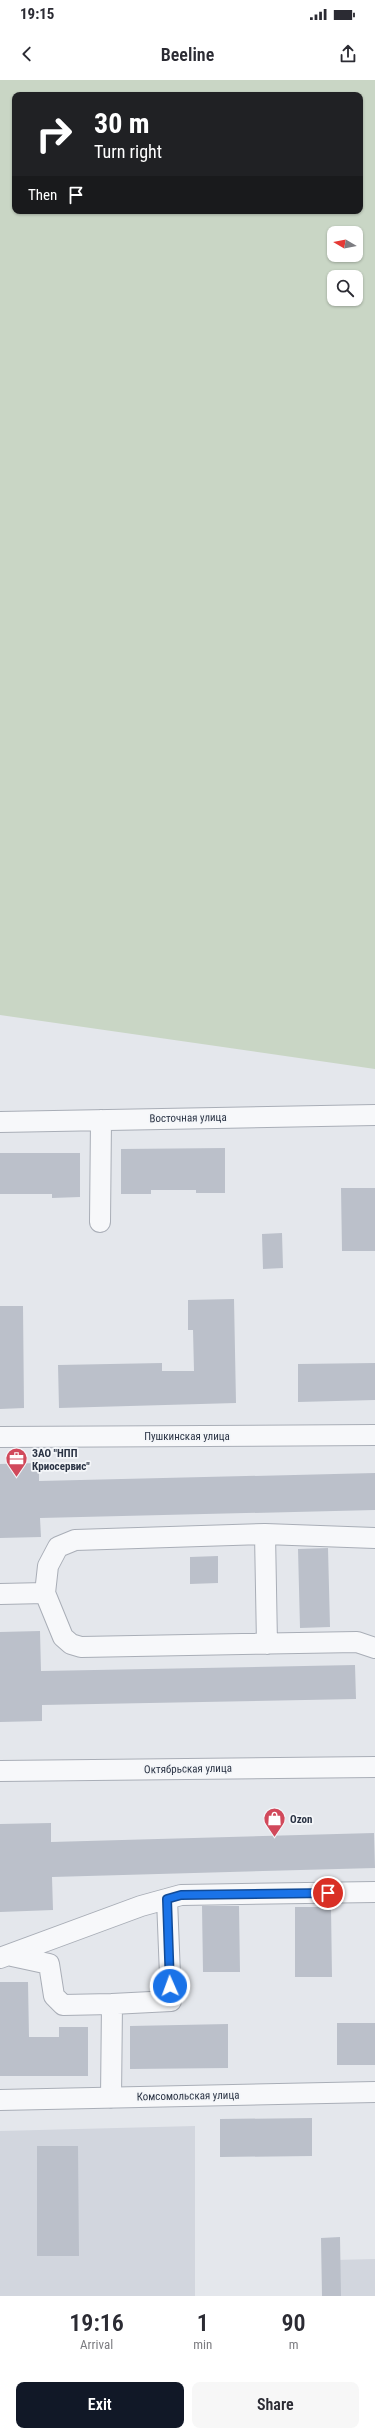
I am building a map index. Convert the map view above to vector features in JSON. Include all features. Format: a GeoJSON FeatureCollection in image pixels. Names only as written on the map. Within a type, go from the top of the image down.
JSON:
{"type":"FeatureCollection","features":[{"type":"Feature","properties":{"kind":"street","name":"Восточная улица"},"geometry":{"type":"LineString","coordinates":[[0,1122],[375,1115]]}},
{"type":"Feature","properties":{"kind":"street"},"geometry":{"type":"LineString","coordinates":[[100,1222],[101,1120]]}},
{"type":"Feature","properties":{"kind":"street","name":"Пушкинская улица"},"geometry":{"type":"LineString","coordinates":[[0,1437],[375,1435]]}},
{"type":"Feature","properties":{"kind":"street"},"geometry":{"type":"LineString","coordinates":[[265,1534],[267,1644]]}},
{"type":"Feature","properties":{"kind":"street"},"geometry":{"type":"LineString","coordinates":[[375,1538],[265,1534],[75,1540],[58,1548],[48,1566],[45,1593],[63,1637],[70,1644],[81,1647],[357,1642],[375,1648]]}},
{"type":"Feature","properties":{"kind":"street"},"geometry":{"type":"LineString","coordinates":[[0,1594],[45,1593]]}},
{"type":"Feature","properties":{"kind":"street","name":"Октябрьская улица"},"geometry":{"type":"LineString","coordinates":[[0,1771],[375,1767]]}},
{"type":"Feature","properties":{"kind":"street"},"geometry":{"type":"LineString","coordinates":[[5,1957],[141,1906],[181,1895],[375,1892]]}},
{"type":"Feature","properties":{"kind":"street"},"geometry":{"type":"LineString","coordinates":[[5,1957],[48,1964],[54,1996],[63,2005],[112,2004],[171,2000],[167,1899]]}},
{"type":"Feature","properties":{"kind":"street"},"geometry":{"type":"LineString","coordinates":[[111,2098],[112,2004]]}},
{"type":"Feature","properties":{"kind":"street","name":"Комсомольская улица"},"geometry":{"type":"LineString","coordinates":[[0,2100],[375,2092]]}},
{"type":"Feature","properties":{"kind":"shaded area"},"geometry":{"type":"Polygon","coordinates":[[[195,2126],[195,2296],[0,2296],[0,2131],[195,2126]]]}},
{"type":"Feature","properties":{"kind":"shaded area"},"geometry":{"type":"Polygon","coordinates":[[[375,2259],[375,2296],[336,2296],[335,2260],[375,2259]]]}},
{"type":"Feature","properties":{"kind":"green space"},"geometry":{"type":"Polygon","coordinates":[[[0,80],[375,80],[375,1069],[0,1015],[0,80]]]}},
{"type":"Feature","properties":{"kind":"building"},"geometry":{"type":"Polygon","coordinates":[[[225,1148],[225,1193],[196,1193],[196,1190],[151,1190],[151,1194],[121,1194],[121,1149],[225,1148]]]}},
{"type":"Feature","properties":{"kind":"building"},"geometry":{"type":"Polygon","coordinates":[[[0,1153],[80,1153],[80,1197],[52,1198],[52,1194],[0,1194],[0,1153]]]}},
{"type":"Feature","properties":{"kind":"building"},"geometry":{"type":"Polygon","coordinates":[[[341,1188],[375,1188],[375,1251],[342,1251],[341,1188]]]}},
{"type":"Feature","properties":{"kind":"building"},"geometry":{"type":"Polygon","coordinates":[[[282,1233],[283,1268],[263,1269],[262,1234],[282,1233]]]}},
{"type":"Feature","properties":{"kind":"building"},"geometry":{"type":"Polygon","coordinates":[[[234,1299],[236,1403],[59,1408],[58,1365],[162,1363],[162,1371],[194,1371],[193,1330],[188,1330],[188,1300],[234,1299]]]}},
{"type":"Feature","properties":{"kind":"building"},"geometry":{"type":"Polygon","coordinates":[[[0,1306],[23,1306],[24,1408],[0,1409],[0,1306]]]}},
{"type":"Feature","properties":{"kind":"building"},"geometry":{"type":"Polygon","coordinates":[[[375,1363],[375,1400],[298,1402],[298,1364],[375,1363]]]}},
{"type":"Feature","properties":{"kind":"building"},"geometry":{"type":"Polygon","coordinates":[[[39,1463],[39,1481],[375,1473],[375,1510],[40,1518],[41,1537],[0,1538],[0,1464],[39,1463]]]}},
{"type":"Feature","properties":{"kind":"building"},"geometry":{"type":"Polygon","coordinates":[[[328,1548],[330,1627],[300,1628],[298,1549],[328,1548]]]}},
{"type":"Feature","properties":{"kind":"building"},"geometry":{"type":"Polygon","coordinates":[[[218,1556],[218,1583],[190,1584],[190,1557],[218,1556]]]}},
{"type":"Feature","properties":{"kind":"building"},"geometry":{"type":"Polygon","coordinates":[[[40,1631],[41,1671],[355,1665],[356,1699],[42,1705],[42,1721],[0,1722],[0,1632],[40,1631]]]}},
{"type":"Feature","properties":{"kind":"building"},"geometry":{"type":"Polygon","coordinates":[[[51,1823],[51,1842],[374,1833],[375,1868],[52,1877],[53,1910],[0,1912],[0,1824],[51,1823]]]}},
{"type":"Feature","properties":{"kind":"building"},"geometry":{"type":"Polygon","coordinates":[[[202,1906],[239,1906],[240,1972],[203,1972],[202,1906]]]}},
{"type":"Feature","properties":{"kind":"building"},"geometry":{"type":"Polygon","coordinates":[[[295,1907],[331,1907],[332,1977],[295,1977],[295,1907]]]}},
{"type":"Feature","properties":{"kind":"building"},"geometry":{"type":"Polygon","coordinates":[[[0,1982],[28,1982],[29,2037],[59,2037],[59,2027],[88,2027],[88,2076],[0,2076],[0,1982]]]}},
{"type":"Feature","properties":{"kind":"building"},"geometry":{"type":"Polygon","coordinates":[[[337,2023],[375,2023],[375,2065],[337,2065],[337,2023]]]}},
{"type":"Feature","properties":{"kind":"building"},"geometry":{"type":"Polygon","coordinates":[[[228,2024],[228,2068],[130,2069],[130,2026],[228,2024]]]}},
{"type":"Feature","properties":{"kind":"building"},"geometry":{"type":"Polygon","coordinates":[[[312,2118],[312,2156],[220,2157],[220,2119],[312,2118]]]}},
{"type":"Feature","properties":{"kind":"building"},"geometry":{"type":"Polygon","coordinates":[[[37,2146],[78,2146],[79,2256],[37,2256],[37,2146]]]}},
{"type":"Feature","properties":{"kind":"building"},"geometry":{"type":"Polygon","coordinates":[[[340,2237],[341,2296],[322,2296],[321,2238],[340,2237]]]}},
{"type":"Feature","properties":{"kind":"place","name":"ЗАО \"НПП Криосервис\""},"geometry":{"type":"Point","coordinates":[16,1478]}},
{"type":"Feature","properties":{"kind":"place","name":"Ozon"},"geometry":{"type":"Point","coordinates":[275,1838]}},
{"type":"Feature","properties":{"kind":"route"},"geometry":{"type":"LineString","coordinates":[[170,1986],[167,1899],[181,1895],[328,1893]]}}]}
